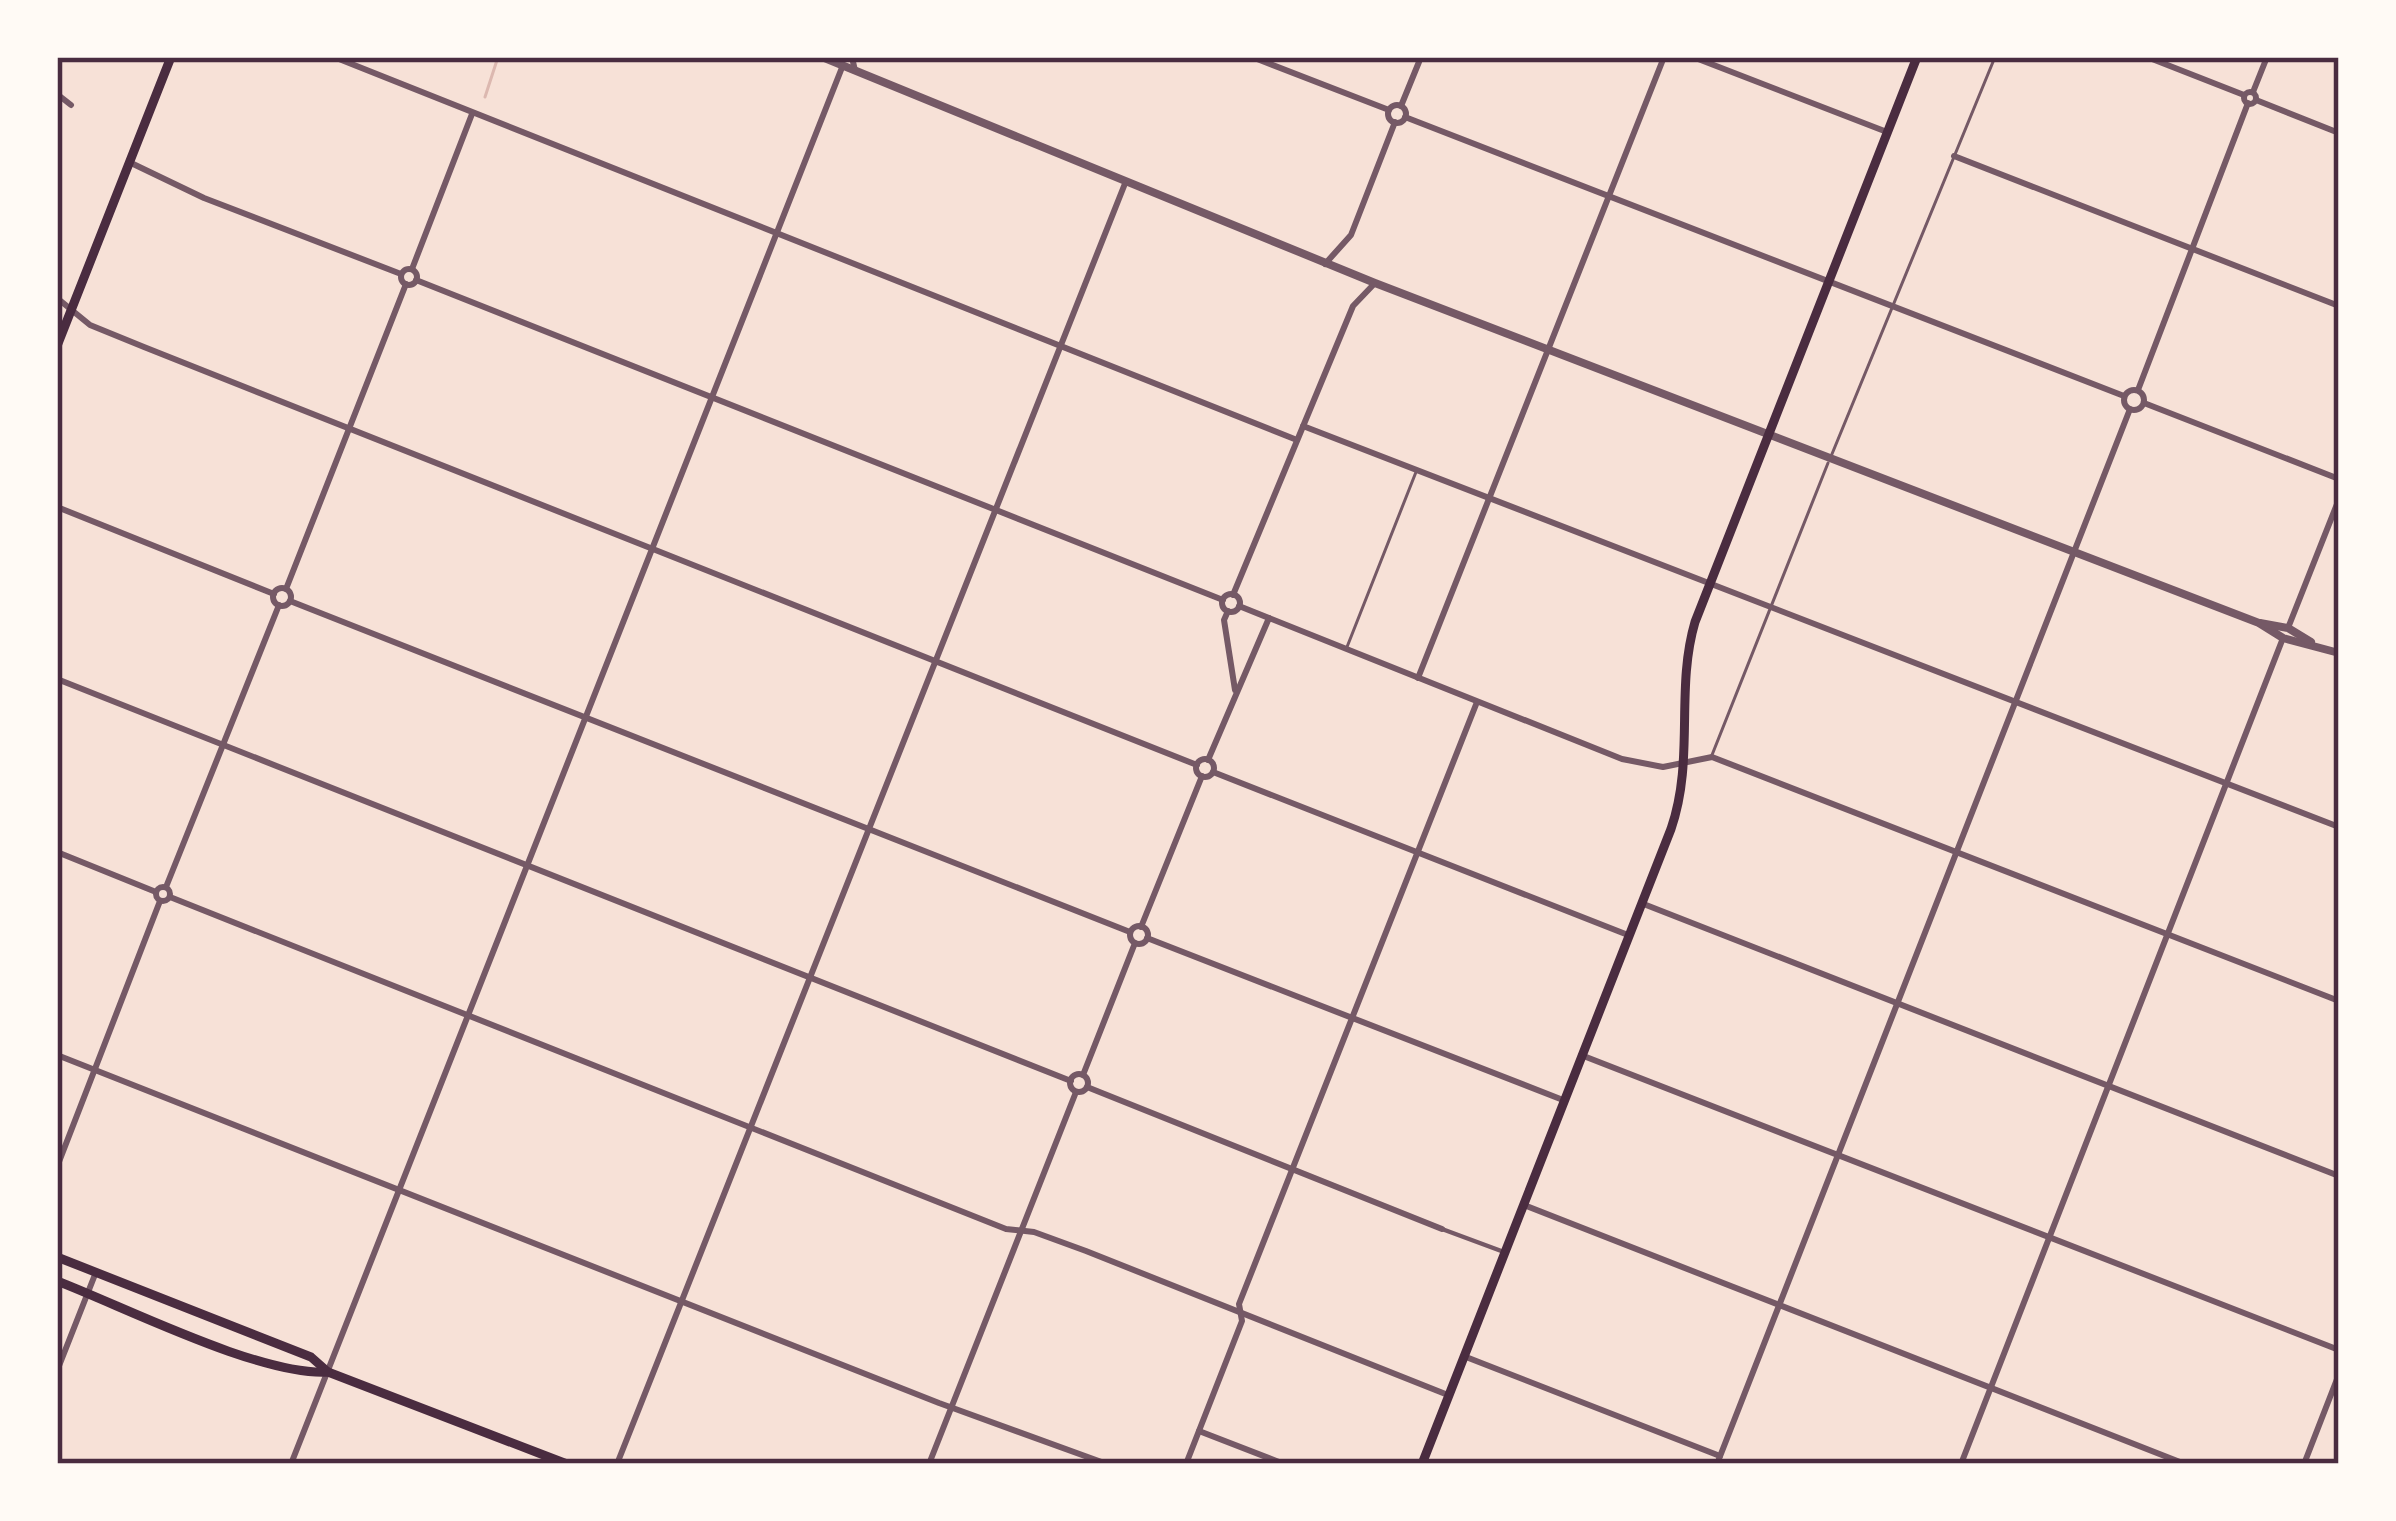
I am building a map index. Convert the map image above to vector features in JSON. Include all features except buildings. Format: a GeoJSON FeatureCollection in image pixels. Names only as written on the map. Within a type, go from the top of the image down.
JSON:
{"type":"FeatureCollection","features":[{"type":"Feature","properties":{"kind":"main road"},"geometry":{"type":"LineString","coordinates":[[57,346],[171,57]]}},
{"type":"Feature","properties":{"kind":"main road"},"geometry":{"type":"LineString","coordinates":[[1422,1464],[1677,812],[1687,762],[1687,657],[1708,585],[1917,57]]}},
{"type":"Feature","properties":{"kind":"main road"},"geometry":{"type":"LineString","coordinates":[[57,1257],[311,1357],[328,1372],[567,1464]]}},
{"type":"Feature","properties":{"kind":"main road"},"geometry":{"type":"LineString","coordinates":[[57,1281],[241,1353],[306,1374],[328,1372]]}},
{"type":"Feature","properties":{"kind":"street"},"geometry":{"type":"LineString","coordinates":[[334,57],[1298,440]]}},
{"type":"Feature","properties":{"kind":"street"},"geometry":{"type":"LineString","coordinates":[[822,57],[1375,284],[2075,550],[2259,623],[2283,638],[2339,653]]}},
{"type":"Feature","properties":{"kind":"street"},"geometry":{"type":"LineString","coordinates":[[853,57],[856,71]]}},
{"type":"Feature","properties":{"kind":"street"},"geometry":{"type":"LineString","coordinates":[[1252,57],[1389,110],[1401,106]]}},
{"type":"Feature","properties":{"kind":"street"},"geometry":{"type":"LineString","coordinates":[[1420,57],[1401,106],[1406,117],[2124,396],[2138,390]]}},
{"type":"Feature","properties":{"kind":"street"},"geometry":{"type":"LineString","coordinates":[[1418,678],[1664,57]]}},
{"type":"Feature","properties":{"kind":"street"},"geometry":{"type":"LineString","coordinates":[[1693,57],[1887,132]]}},
{"type":"Feature","properties":{"kind":"street"},"geometry":{"type":"LineString","coordinates":[[2147,57],[2339,133]]}},
{"type":"Feature","properties":{"kind":"street"},"geometry":{"type":"LineString","coordinates":[[2144,404],[2138,390],[2267,57]]}},
{"type":"Feature","properties":{"kind":"street"},"geometry":{"type":"LineString","coordinates":[[291,1464],[778,234],[839,61]]}},
{"type":"Feature","properties":{"kind":"street"},"geometry":{"type":"LineString","coordinates":[[57,94],[71,104]]}},
{"type":"Feature","properties":{"kind":"street"},"geometry":{"type":"LineString","coordinates":[[1389,110],[1395,122]]}},
{"type":"Feature","properties":{"kind":"street"},"geometry":{"type":"LineString","coordinates":[[416,280],[412,269],[472,114]]}},
{"type":"Feature","properties":{"kind":"street"},"geometry":{"type":"LineString","coordinates":[[1325,263],[1351,235],[1395,122],[1406,117]]}},
{"type":"Feature","properties":{"kind":"street"},"geometry":{"type":"LineString","coordinates":[[1954,156],[2339,306]]}},
{"type":"Feature","properties":{"kind":"street"},"geometry":{"type":"LineString","coordinates":[[129,162],[204,198],[401,274],[406,284]]}},
{"type":"Feature","properties":{"kind":"street"},"geometry":{"type":"LineString","coordinates":[[617,1464],[1126,181]]}},
{"type":"Feature","properties":{"kind":"street"},"geometry":{"type":"LineString","coordinates":[[401,274],[412,269]]}},
{"type":"Feature","properties":{"kind":"street"},"geometry":{"type":"LineString","coordinates":[[290,601],[286,589],[406,284],[416,280],[1223,600],[1235,693]]}},
{"type":"Feature","properties":{"kind":"street"},"geometry":{"type":"LineString","coordinates":[[1223,600],[1233,595],[1353,306],[1375,284]]}},
{"type":"Feature","properties":{"kind":"street"},"geometry":{"type":"LineString","coordinates":[[57,298],[90,325],[1197,765],[1202,776],[1142,926],[1130,932]]}},
{"type":"Feature","properties":{"kind":"street"},"geometry":{"type":"LineString","coordinates":[[1463,1357],[1718,1460],[2130,409],[2124,396]]}},
{"type":"Feature","properties":{"kind":"street"},"geometry":{"type":"LineString","coordinates":[[2130,409],[2144,404],[2339,478]]}},
{"type":"Feature","properties":{"kind":"street"},"geometry":{"type":"LineString","coordinates":[[1304,426],[2339,827]]}},
{"type":"Feature","properties":{"kind":"street"},"geometry":{"type":"LineString","coordinates":[[2288,628],[2339,499]]}},
{"type":"Feature","properties":{"kind":"street"},"geometry":{"type":"LineString","coordinates":[[57,508],[274,594],[279,605],[166,887],[156,892]]}},
{"type":"Feature","properties":{"kind":"street"},"geometry":{"type":"LineString","coordinates":[[274,594],[286,589]]}},
{"type":"Feature","properties":{"kind":"street"},"geometry":{"type":"LineString","coordinates":[[1233,595],[1239,606],[1645,765],[1712,757],[2339,1001]]}},
{"type":"Feature","properties":{"kind":"street"},"geometry":{"type":"LineString","coordinates":[[279,605],[290,601],[1130,932],[1135,943],[1083,1076],[1087,1087]]}},
{"type":"Feature","properties":{"kind":"street"},"geometry":{"type":"LineString","coordinates":[[1228,611],[1239,606]]}},
{"type":"Feature","properties":{"kind":"street"},"geometry":{"type":"LineString","coordinates":[[1197,765],[1208,760],[1269,618]]}},
{"type":"Feature","properties":{"kind":"street"},"geometry":{"type":"LineString","coordinates":[[2259,623],[2288,628],[2311,643]]}},
{"type":"Feature","properties":{"kind":"street"},"geometry":{"type":"LineString","coordinates":[[1961,1464],[2283,638]]}},
{"type":"Feature","properties":{"kind":"street"},"geometry":{"type":"LineString","coordinates":[[57,679],[1071,1081],[1076,1092]]}},
{"type":"Feature","properties":{"kind":"street"},"geometry":{"type":"LineString","coordinates":[[1186,1464],[1242,1321],[1240,1312],[1293,1168],[1477,701]]}},
{"type":"Feature","properties":{"kind":"street"},"geometry":{"type":"LineString","coordinates":[[1208,760],[1213,772]]}},
{"type":"Feature","properties":{"kind":"street"},"geometry":{"type":"LineString","coordinates":[[1202,776],[1213,772],[1628,935]]}},
{"type":"Feature","properties":{"kind":"street"},"geometry":{"type":"LineString","coordinates":[[57,852],[156,892],[160,901],[57,1167]]}},
{"type":"Feature","properties":{"kind":"street"},"geometry":{"type":"LineString","coordinates":[[166,887],[170,897]]}},
{"type":"Feature","properties":{"kind":"street"},"geometry":{"type":"LineString","coordinates":[[160,901],[170,897],[751,1128],[1448,1395]]}},
{"type":"Feature","properties":{"kind":"street"},"geometry":{"type":"LineString","coordinates":[[1641,903],[2339,1176]]}},
{"type":"Feature","properties":{"kind":"street"},"geometry":{"type":"LineString","coordinates":[[1142,926],[1147,938]]}},
{"type":"Feature","properties":{"kind":"street"},"geometry":{"type":"LineString","coordinates":[[1135,943],[1147,938],[1564,1100]]}},
{"type":"Feature","properties":{"kind":"street"},"geometry":{"type":"LineString","coordinates":[[1581,1054],[2339,1350]]}},
{"type":"Feature","properties":{"kind":"street"},"geometry":{"type":"LineString","coordinates":[[57,1055],[682,1303],[1107,1464]]}},
{"type":"Feature","properties":{"kind":"street"},"geometry":{"type":"LineString","coordinates":[[1071,1081],[1083,1076]]}},
{"type":"Feature","properties":{"kind":"street"},"geometry":{"type":"LineString","coordinates":[[929,1464],[1076,1092],[1087,1087],[1504,1252]]}},
{"type":"Feature","properties":{"kind":"street"},"geometry":{"type":"LineString","coordinates":[[1522,1204],[2185,1464]]}},
{"type":"Feature","properties":{"kind":"street"},"geometry":{"type":"LineString","coordinates":[[58,1370],[96,1272]]}},
{"type":"Feature","properties":{"kind":"street"},"geometry":{"type":"LineString","coordinates":[[2304,1464],[2339,1374]]}},
{"type":"Feature","properties":{"kind":"street"},"geometry":{"type":"LineString","coordinates":[[1199,1431],[1284,1464]]}},
{"type":"Feature","properties":{"kind":"lane"},"geometry":{"type":"LineString","coordinates":[[1712,757],[1996,57]]}},
{"type":"Feature","properties":{"kind":"lane"},"geometry":{"type":"LineString","coordinates":[[1346,649],[1417,470]]}},
{"type":"Feature","properties":{"kind":"waterway"},"geometry":{"type":"LineString","coordinates":[[485,97],[498,57]]}}]}
